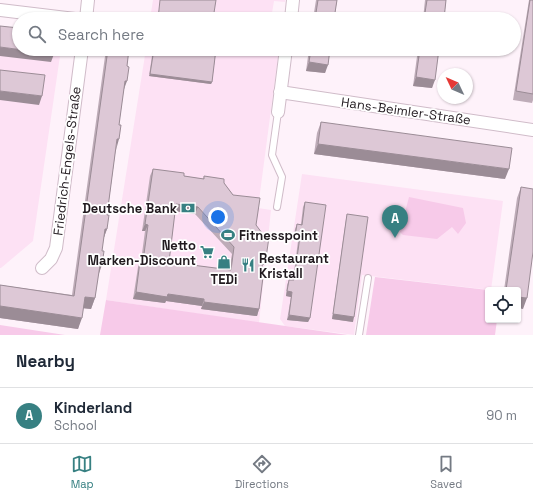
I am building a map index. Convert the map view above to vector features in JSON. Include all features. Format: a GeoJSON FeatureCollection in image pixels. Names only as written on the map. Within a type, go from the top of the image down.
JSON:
{"type":"FeatureCollection","features":[{"type":"Feature","properties":{"kind":"street"},"geometry":{"type":"LineString","coordinates":[[87,12],[88,0]]}},
{"type":"Feature","properties":{"kind":"street"},"geometry":{"type":"LineString","coordinates":[[292,12],[293,0]]}},
{"type":"Feature","properties":{"kind":"street"},"geometry":{"type":"LineString","coordinates":[[0,10],[17,12]]}},
{"type":"Feature","properties":{"kind":"street","name":"Friedrich-Engels-Straße"},"geometry":{"type":"LineString","coordinates":[[42,268],[50,259],[56,248],[81,56]]}},
{"type":"Feature","properties":{"kind":"street"},"geometry":{"type":"LineString","coordinates":[[278,112],[285,56]]}},
{"type":"Feature","properties":{"kind":"street","name":"Hans-Beimler-Straße"},"geometry":{"type":"LineString","coordinates":[[280,92],[533,130]]}},
{"type":"Feature","properties":{"kind":"lane"},"geometry":{"type":"LineString","coordinates":[[277,207],[282,177],[272,155],[278,112]]}},
{"type":"Feature","properties":{"kind":"lane"},"geometry":{"type":"LineString","coordinates":[[359,335],[368,278]]}},
{"type":"Feature","properties":{"kind":"shaded area"},"geometry":{"type":"Polygon","coordinates":[[[153,0],[285,0],[285,2],[274,1],[272,12],[151,12],[153,0]]]}},
{"type":"Feature","properties":{"kind":"shaded area"},"geometry":{"type":"Polygon","coordinates":[[[0,31],[12,42],[12,56],[60,56],[33,241],[0,268],[0,31]]]}},
{"type":"Feature","properties":{"kind":"shaded area"},"geometry":{"type":"Polygon","coordinates":[[[145,56],[278,56],[258,208],[271,210],[259,323],[106,300],[145,56]]]}},
{"type":"Feature","properties":{"kind":"shaded area"},"geometry":{"type":"Polygon","coordinates":[[[302,174],[503,201],[491,287],[485,287],[485,289],[362,275],[354,335],[285,326],[280,319],[302,174]]]}},
{"type":"Feature","properties":{"kind":"shaded area"},"geometry":{"type":"Polygon","coordinates":[[[409,197],[463,208],[466,223],[458,234],[452,227],[437,239],[403,235],[400,232],[409,197]]]}},
{"type":"Feature","properties":{"kind":"shaded area"},"geometry":{"type":"Polygon","coordinates":[[[375,277],[485,290],[485,323],[497,323],[495,335],[366,335],[375,277]]]}},
{"type":"Feature","properties":{"kind":"shaded area"},"geometry":{"type":"Polygon","coordinates":[[[106,300],[348,335],[100,335],[106,300]]]}},
{"type":"Feature","properties":{"kind":"shaded area"},"geometry":{"type":"Polygon","coordinates":[[[0,325],[65,335],[0,335],[0,325]]]}},
{"type":"Feature","properties":{"kind":"building"},"geometry":{"type":"Polygon","coordinates":[[[160,0],[216,0],[214,12],[159,12],[160,0]]]}},
{"type":"Feature","properties":{"kind":"building"},"geometry":{"type":"Polygon","coordinates":[[[318,0],[337,0],[335,12],[316,12],[318,0]]]}},
{"type":"Feature","properties":{"kind":"building"},"geometry":{"type":"Polygon","coordinates":[[[427,0],[446,0],[445,12],[425,12],[427,0]]]}},
{"type":"Feature","properties":{"kind":"building"},"geometry":{"type":"Polygon","coordinates":[[[530,0],[533,0],[533,94],[516,91],[530,0]]]}},
{"type":"Feature","properties":{"kind":"building"},"geometry":{"type":"Polygon","coordinates":[[[0,26],[12,27],[12,49],[0,47],[0,26]]]}},
{"type":"Feature","properties":{"kind":"building"},"geometry":{"type":"Polygon","coordinates":[[[107,56],[128,56],[127,66],[129,67],[127,81],[125,81],[119,125],[121,125],[119,139],[117,139],[107,215],[109,215],[107,229],[105,229],[102,265],[100,265],[95,298],[85,297],[82,318],[0,306],[0,285],[74,296],[107,56]]]}},
{"type":"Feature","properties":{"kind":"building"},"geometry":{"type":"Polygon","coordinates":[[[153,56],[215,56],[212,82],[150,74],[153,56]]]}},
{"type":"Feature","properties":{"kind":"building"},"geometry":{"type":"Polygon","coordinates":[[[310,56],[329,56],[328,65],[309,62],[310,56]]]}},
{"type":"Feature","properties":{"kind":"building"},"geometry":{"type":"Polygon","coordinates":[[[419,56],[438,56],[435,80],[416,77],[419,56]]]}},
{"type":"Feature","properties":{"kind":"building"},"geometry":{"type":"Polygon","coordinates":[[[0,70],[45,75],[42,96],[0,91],[0,70]]]}},
{"type":"Feature","properties":{"kind":"building"},"geometry":{"type":"Polygon","coordinates":[[[321,122],[512,148],[509,169],[318,144],[321,122]]]}},
{"type":"Feature","properties":{"kind":"building"},"geometry":{"type":"Polygon","coordinates":[[[153,169],[184,173],[184,176],[204,179],[204,176],[224,179],[224,183],[233,195],[260,198],[256,225],[265,237],[269,237],[266,258],[263,258],[261,277],[263,277],[259,309],[204,302],[204,299],[168,294],[167,297],[136,292],[140,261],[143,261],[148,225],[145,224],[153,169]],[[176,204],[169,262],[231,270],[234,247],[198,207],[176,204]]]}},
{"type":"Feature","properties":{"kind":"building"},"geometry":{"type":"Polygon","coordinates":[[[521,187],[533,189],[533,252],[527,298],[521,297],[521,287],[506,287],[521,187]]]}},
{"type":"Feature","properties":{"kind":"building"},"geometry":{"type":"Polygon","coordinates":[[[305,202],[326,205],[310,318],[289,315],[292,292],[287,291],[289,280],[294,280],[300,236],[295,236],[297,224],[302,225],[305,202]]]}},
{"type":"Feature","properties":{"kind":"building"},"geometry":{"type":"Polygon","coordinates":[[[347,214],[368,217],[354,317],[333,314],[347,214]]]}},
{"type":"Feature","properties":{"kind":"place","name":"Deutsche Bank"},"geometry":{"type":"Point","coordinates":[188,208]}},
{"type":"Feature","properties":{"kind":"place","name":"Fitnesspoint"},"geometry":{"type":"Point","coordinates":[228,235]}},
{"type":"Feature","properties":{"kind":"place","name":"Kinderland"},"geometry":{"type":"Point","coordinates":[395,238]}},
{"type":"Feature","properties":{"kind":"place","name":"Netto Marken-Discount"},"geometry":{"type":"Point","coordinates":[207,252]}},
{"type":"Feature","properties":{"kind":"place","name":"TEDi"},"geometry":{"type":"Point","coordinates":[224,262]}},
{"type":"Feature","properties":{"kind":"place","name":"Restaurant Kristall"},"geometry":{"type":"Point","coordinates":[248,265]}}]}
